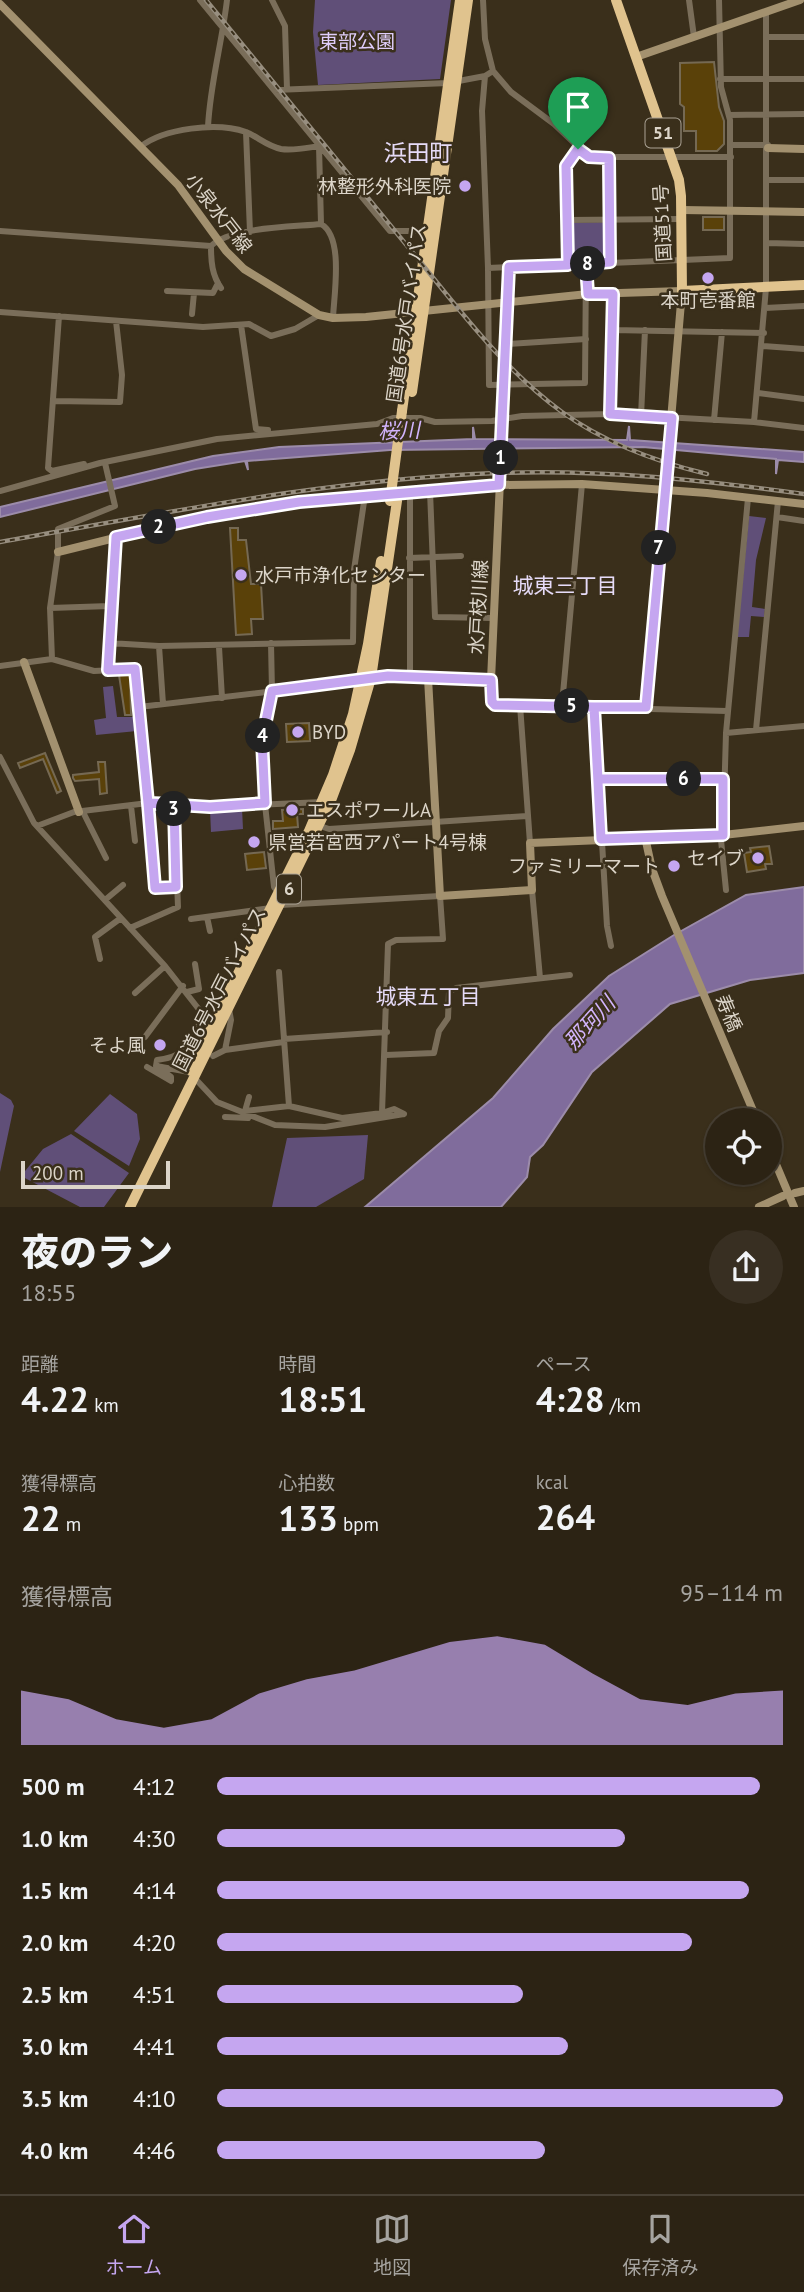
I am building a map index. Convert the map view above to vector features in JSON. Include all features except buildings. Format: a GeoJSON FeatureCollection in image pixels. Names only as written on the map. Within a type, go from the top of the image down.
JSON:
{"type":"FeatureCollection","features":[{"type":"Feature","properties":{"kind":"highway","name":"国道6号水戸バイパス"},"geometry":{"type":"LineString","coordinates":[[191,1075],[229,1009],[276,902],[320,826],[350,750],[365,680],[393,501],[452,82],[460,0]]}},
{"type":"Feature","properties":{"kind":"highway","name":"国道6号水戸バイパス"},"geometry":{"type":"LineString","coordinates":[[420,313],[427,231],[468,0]]}},
{"type":"Feature","properties":{"kind":"highway","name":"国道51号"},"geometry":{"type":"LineString","coordinates":[[616,0],[679,180],[682,214],[681,291]]}},
{"type":"Feature","properties":{"kind":"highway"},"geometry":{"type":"LineString","coordinates":[[681,291],[804,285]]}},
{"type":"Feature","properties":{"kind":"highway","name":"国道6号水戸バイパス"},"geometry":{"type":"LineString","coordinates":[[130,1207],[323,802],[365,680]]}},
{"type":"Feature","properties":{"kind":"highway","name":"国道6号水戸バイパス"},"geometry":{"type":"LineString","coordinates":[[122,1207],[184,1090]]}},
{"type":"Feature","properties":{"kind":"main road"},"geometry":{"type":"LineString","coordinates":[[636,57],[800,0]]}},
{"type":"Feature","properties":{"kind":"main road","name":"小泉水戸線"},"geometry":{"type":"LineString","coordinates":[[0,4],[178,185],[214,243],[249,274],[319,315],[333,318],[420,313],[588,294],[681,291]]}},
{"type":"Feature","properties":{"kind":"main road"},"geometry":{"type":"LineString","coordinates":[[768,147],[804,149]]}},
{"type":"Feature","properties":{"kind":"main road"},"geometry":{"type":"LineString","coordinates":[[682,214],[730,211],[804,212]]}},
{"type":"Feature","properties":{"kind":"main road"},"geometry":{"type":"LineString","coordinates":[[665,490],[681,291]]}},
{"type":"Feature","properties":{"kind":"main road"},"geometry":{"type":"LineString","coordinates":[[503,421],[508,304]]}},
{"type":"Feature","properties":{"kind":"main road","name":"水戸枝川線"},"geometry":{"type":"LineString","coordinates":[[428,678],[491,680],[503,421]]}},
{"type":"Feature","properties":{"kind":"main road"},"geometry":{"type":"LineString","coordinates":[[58,552],[116,537],[258,508],[365,495],[499,485],[582,484],[804,504]]}},
{"type":"Feature","properties":{"kind":"main road"},"geometry":{"type":"LineString","coordinates":[[24,662],[81,812]]}},
{"type":"Feature","properties":{"kind":"main road"},"geometry":{"type":"LineString","coordinates":[[428,678],[440,896],[532,890],[530,843],[723,835],[804,826]]}},
{"type":"Feature","properties":{"kind":"main road","name":"寿橋"},"geometry":{"type":"LineString","coordinates":[[645,837],[652,869],[671,918],[752,1108]]}},
{"type":"Feature","properties":{"kind":"main road"},"geometry":{"type":"LineString","coordinates":[[782,1178],[794,1207]]}},
{"type":"Feature","properties":{"kind":"main road"},"geometry":{"type":"LineString","coordinates":[[759,1207],[780,1201]]}},
{"type":"Feature","properties":{"kind":"street"},"geometry":{"type":"LineString","coordinates":[[200,0],[390,231],[427,231]]}},
{"type":"Feature","properties":{"kind":"street"},"geometry":{"type":"LineString","coordinates":[[208,127],[210,97],[227,0]]}},
{"type":"Feature","properties":{"kind":"street"},"geometry":{"type":"LineString","coordinates":[[272,0],[285,26],[287,89]]}},
{"type":"Feature","properties":{"kind":"street"},"geometry":{"type":"LineString","coordinates":[[483,0],[485,39],[493,71],[511,92],[554,124],[589,157],[731,157]]}},
{"type":"Feature","properties":{"kind":"street"},"geometry":{"type":"LineString","coordinates":[[690,0],[694,37]]}},
{"type":"Feature","properties":{"kind":"street"},"geometry":{"type":"LineString","coordinates":[[488,268],[730,258],[731,145],[729,115],[723,100],[720,79],[719,0]]}},
{"type":"Feature","properties":{"kind":"street"},"geometry":{"type":"LineString","coordinates":[[754,422],[763,346],[766,288],[766,12]]}},
{"type":"Feature","properties":{"kind":"street"},"geometry":{"type":"LineString","coordinates":[[767,37],[804,37]]}},
{"type":"Feature","properties":{"kind":"street"},"geometry":{"type":"LineString","coordinates":[[275,90],[452,82],[493,71]]}},
{"type":"Feature","properties":{"kind":"street"},"geometry":{"type":"LineString","coordinates":[[485,75],[482,111],[489,385],[585,383],[588,294],[586,264]]}},
{"type":"Feature","properties":{"kind":"street"},"geometry":{"type":"LineString","coordinates":[[720,79],[804,79]]}},
{"type":"Feature","properties":{"kind":"street"},"geometry":{"type":"LineString","coordinates":[[729,115],[804,114]]}},
{"type":"Feature","properties":{"kind":"street"},"geometry":{"type":"LineString","coordinates":[[140,147],[161,136],[208,127],[246,132],[267,144],[284,149],[319,146]]}},
{"type":"Feature","properties":{"kind":"street"},"geometry":{"type":"LineString","coordinates":[[246,132],[250,232]]}},
{"type":"Feature","properties":{"kind":"street"},"geometry":{"type":"LineString","coordinates":[[731,145],[768,147]]}},
{"type":"Feature","properties":{"kind":"street"},"geometry":{"type":"LineString","coordinates":[[319,146],[321,223]]}},
{"type":"Feature","properties":{"kind":"street"},"geometry":{"type":"LineString","coordinates":[[568,265],[566,166],[578,149]]}},
{"type":"Feature","properties":{"kind":"street"},"geometry":{"type":"LineString","coordinates":[[609,158],[610,262]]}},
{"type":"Feature","properties":{"kind":"street"},"geometry":{"type":"LineString","coordinates":[[768,180],[804,180]]}},
{"type":"Feature","properties":{"kind":"street"},"geometry":{"type":"LineString","coordinates":[[568,220],[682,214]]}},
{"type":"Feature","properties":{"kind":"street"},"geometry":{"type":"LineString","coordinates":[[0,231],[214,243],[250,232],[321,223],[335,243],[333,318]]}},
{"type":"Feature","properties":{"kind":"street"},"geometry":{"type":"LineString","coordinates":[[167,291],[213,293],[219,286],[212,272],[214,243]]}},
{"type":"Feature","properties":{"kind":"street"},"geometry":{"type":"LineString","coordinates":[[767,243],[804,244]]}},
{"type":"Feature","properties":{"kind":"street"},"geometry":{"type":"LineString","coordinates":[[508,304],[509,267]]}},
{"type":"Feature","properties":{"kind":"street"},"geometry":{"type":"LineString","coordinates":[[192,314],[194,293]]}},
{"type":"Feature","properties":{"kind":"street"},"geometry":{"type":"LineString","coordinates":[[610,414],[613,294]]}},
{"type":"Feature","properties":{"kind":"street"},"geometry":{"type":"LineString","coordinates":[[765,309],[804,306]]}},
{"type":"Feature","properties":{"kind":"street"},"geometry":{"type":"LineString","coordinates":[[0,312],[203,327],[256,325],[271,336],[304,325],[319,315]]}},
{"type":"Feature","properties":{"kind":"street"},"geometry":{"type":"LineString","coordinates":[[59,316],[49,471],[104,464]]}},
{"type":"Feature","properties":{"kind":"street"},"geometry":{"type":"LineString","coordinates":[[53,401],[120,402],[122,374],[116,321]]}},
{"type":"Feature","properties":{"kind":"street"},"geometry":{"type":"LineString","coordinates":[[241,325],[254,406],[254,425],[256,429],[277,432]]}},
{"type":"Feature","properties":{"kind":"street"},"geometry":{"type":"LineString","coordinates":[[613,330],[764,333]]}},
{"type":"Feature","properties":{"kind":"street"},"geometry":{"type":"LineString","coordinates":[[641,416],[645,330]]}},
{"type":"Feature","properties":{"kind":"street"},"geometry":{"type":"LineString","coordinates":[[714,421],[722,332]]}},
{"type":"Feature","properties":{"kind":"street"},"geometry":{"type":"LineString","coordinates":[[507,344],[586,340]]}},
{"type":"Feature","properties":{"kind":"street"},"geometry":{"type":"LineString","coordinates":[[763,346],[804,349]]}},
{"type":"Feature","properties":{"kind":"street"},"geometry":{"type":"LineString","coordinates":[[758,393],[804,399]]}},
{"type":"Feature","properties":{"kind":"street"},"geometry":{"type":"LineString","coordinates":[[0,491],[217,439],[377,424],[393,418],[420,418],[435,422],[503,421],[522,416],[610,414],[672,422],[754,422],[804,428]]}},
{"type":"Feature","properties":{"kind":"street"},"geometry":{"type":"LineString","coordinates":[[52,659],[50,608],[58,552],[56,537],[59,526],[113,509],[115,502],[104,464]]}},
{"type":"Feature","properties":{"kind":"street"},"geometry":{"type":"LineString","coordinates":[[562,705],[582,484]]}},
{"type":"Feature","properties":{"kind":"street"},"geometry":{"type":"LineString","coordinates":[[646,707],[665,490]]}},
{"type":"Feature","properties":{"kind":"street"},"geometry":{"type":"LineString","coordinates":[[430,491],[435,617],[493,618]]}},
{"type":"Feature","properties":{"kind":"street"},"geometry":{"type":"LineString","coordinates":[[410,492],[410,676]]}},
{"type":"Feature","properties":{"kind":"street"},"geometry":{"type":"LineString","coordinates":[[109,643],[159,646],[354,642],[354,570],[365,495]]}},
{"type":"Feature","properties":{"kind":"street"},"geometry":{"type":"LineString","coordinates":[[726,890],[721,840],[723,779],[748,498]]}},
{"type":"Feature","properties":{"kind":"street"},"geometry":{"type":"LineString","coordinates":[[756,730],[778,501]]}},
{"type":"Feature","properties":{"kind":"street"},"geometry":{"type":"LineString","coordinates":[[777,517],[804,521]]}},
{"type":"Feature","properties":{"kind":"street"},"geometry":{"type":"LineString","coordinates":[[108,670],[116,537]]}},
{"type":"Feature","properties":{"kind":"street"},"geometry":{"type":"LineString","coordinates":[[410,558],[461,556]]}},
{"type":"Feature","properties":{"kind":"street"},"geometry":{"type":"LineString","coordinates":[[50,608],[110,606]]}},
{"type":"Feature","properties":{"kind":"street"},"geometry":{"type":"LineString","coordinates":[[271,643],[272,691],[262,740],[265,803],[276,902]]}},
{"type":"Feature","properties":{"kind":"street"},"geometry":{"type":"LineString","coordinates":[[159,646],[163,704]]}},
{"type":"Feature","properties":{"kind":"street"},"geometry":{"type":"LineString","coordinates":[[219,647],[222,698]]}},
{"type":"Feature","properties":{"kind":"street"},"geometry":{"type":"LineString","coordinates":[[0,666],[52,659],[94,670],[135,669],[155,888],[176,887]]}},
{"type":"Feature","properties":{"kind":"street"},"geometry":{"type":"LineString","coordinates":[[139,707],[365,680],[410,676],[428,678]]}},
{"type":"Feature","properties":{"kind":"street"},"geometry":{"type":"LineString","coordinates":[[491,680],[492,702],[727,711]]}},
{"type":"Feature","properties":{"kind":"street"},"geometry":{"type":"LineString","coordinates":[[520,705],[530,843]]}},
{"type":"Feature","properties":{"kind":"street"},"geometry":{"type":"LineString","coordinates":[[594,707],[607,926],[611,946]]}},
{"type":"Feature","properties":{"kind":"street"},"geometry":{"type":"LineString","coordinates":[[726,733],[804,726]]}},
{"type":"Feature","properties":{"kind":"street"},"geometry":{"type":"LineString","coordinates":[[0,757],[31,819],[185,989],[202,1018],[180,1055],[169,1060],[159,1059],[156,1066]]}},
{"type":"Feature","properties":{"kind":"street"},"geometry":{"type":"LineString","coordinates":[[598,779],[723,779]]}},
{"type":"Feature","properties":{"kind":"street"},"geometry":{"type":"LineString","coordinates":[[37,826],[81,812],[148,803],[210,807],[323,802]]}},
{"type":"Feature","properties":{"kind":"street"},"geometry":{"type":"LineString","coordinates":[[130,928],[178,907],[174,804]]}},
{"type":"Feature","properties":{"kind":"street"},"geometry":{"type":"LineString","coordinates":[[131,806],[135,841]]}},
{"type":"Feature","properties":{"kind":"street"},"geometry":{"type":"LineString","coordinates":[[81,812],[106,858]]}},
{"type":"Feature","properties":{"kind":"street"},"geometry":{"type":"LineString","coordinates":[[320,826],[329,829],[527,816]]}},
{"type":"Feature","properties":{"kind":"street"},"geometry":{"type":"LineString","coordinates":[[105,900],[123,885]]}},
{"type":"Feature","properties":{"kind":"street"},"geometry":{"type":"LineString","coordinates":[[532,890],[540,978]]}},
{"type":"Feature","properties":{"kind":"street"},"geometry":{"type":"LineString","coordinates":[[191,919],[228,914],[276,902],[440,896],[443,939],[396,940],[388,944],[382,1113]]}},
{"type":"Feature","properties":{"kind":"street"},"geometry":{"type":"LineString","coordinates":[[228,914],[229,923]]}},
{"type":"Feature","properties":{"kind":"street"},"geometry":{"type":"LineString","coordinates":[[207,916],[210,931]]}},
{"type":"Feature","properties":{"kind":"street"},"geometry":{"type":"LineString","coordinates":[[100,959],[95,937],[121,918]]}},
{"type":"Feature","properties":{"kind":"street"},"geometry":{"type":"LineString","coordinates":[[185,989],[199,989],[195,964]]}},
{"type":"Feature","properties":{"kind":"street"},"geometry":{"type":"LineString","coordinates":[[135,993],[165,966]]}},
{"type":"Feature","properties":{"kind":"street"},"geometry":{"type":"LineString","coordinates":[[279,972],[289,1106]]}},
{"type":"Feature","properties":{"kind":"street"},"geometry":{"type":"LineString","coordinates":[[386,1055],[434,1053],[439,1031],[448,1017],[449,992],[456,988],[570,975]]}},
{"type":"Feature","properties":{"kind":"street"},"geometry":{"type":"LineString","coordinates":[[145,1037],[185,989]]}},
{"type":"Feature","properties":{"kind":"street"},"geometry":{"type":"LineString","coordinates":[[225,1050],[231,1020],[229,1009]]}},
{"type":"Feature","properties":{"kind":"street"},"geometry":{"type":"LineString","coordinates":[[213,1056],[225,1050],[284,1040],[387,1031]]}},
{"type":"Feature","properties":{"kind":"street"},"geometry":{"type":"LineString","coordinates":[[180,1055],[188,1057]]}},
{"type":"Feature","properties":{"kind":"street"},"geometry":{"type":"LineString","coordinates":[[156,1066],[191,1075],[217,1102],[275,1125],[306,1128],[404,1114],[394,1109],[342,1118],[289,1106],[244,1112]]}},
{"type":"Feature","properties":{"kind":"street"},"geometry":{"type":"LineString","coordinates":[[147,1067],[171,1081],[171,1077],[156,1066]]}},
{"type":"Feature","properties":{"kind":"street"},"geometry":{"type":"LineString","coordinates":[[244,1112],[249,1097]]}},
{"type":"Feature","properties":{"kind":"street"},"geometry":{"type":"LineString","coordinates":[[225,1118],[252,1117]]}},
{"type":"Feature","properties":{"kind":"green space","name":"東部公園"},"geometry":{"type":"Polygon","coordinates":[[[315,0],[451,0],[440,79],[318,85],[313,32],[315,0]]]}},
{"type":"Feature","properties":{"kind":"green space"},"geometry":{"type":"Polygon","coordinates":[[[606,222],[607,260],[571,262],[570,223],[606,222]]]}},
{"type":"Feature","properties":{"kind":"green space"},"geometry":{"type":"Polygon","coordinates":[[[749,516],[766,518],[756,560],[752,607],[765,609],[764,617],[751,616],[749,637],[737,637],[749,516]]]}},
{"type":"Feature","properties":{"kind":"green space"},"geometry":{"type":"Polygon","coordinates":[[[113,686],[117,717],[136,717],[137,731],[96,735],[94,720],[106,718],[103,687],[113,686]]]}},
{"type":"Feature","properties":{"kind":"green space"},"geometry":{"type":"Polygon","coordinates":[[[242,808],[243,829],[211,832],[210,810],[242,808]]]}},
{"type":"Feature","properties":{"kind":"green space"},"geometry":{"type":"Polygon","coordinates":[[[0,1093],[11,1100],[14,1106],[0,1172],[0,1093]]]}},
{"type":"Feature","properties":{"kind":"green space"},"geometry":{"type":"Polygon","coordinates":[[[110,1094],[137,1114],[140,1139],[129,1166],[74,1131],[110,1094]]]}},
{"type":"Feature","properties":{"kind":"green space"},"geometry":{"type":"Polygon","coordinates":[[[71,1134],[129,1173],[104,1207],[80,1207],[21,1176],[43,1149],[71,1134]]]}},
{"type":"Feature","properties":{"kind":"green space"},"geometry":{"type":"Polygon","coordinates":[[[368,1135],[364,1179],[316,1207],[272,1207],[287,1138],[368,1135]]]}},
{"type":"Feature","properties":{"kind":"water"},"geometry":{"type":"Polygon","coordinates":[[[629,426],[630,440],[804,452],[804,462],[778,460],[776,474],[776,459],[643,447],[390,450],[247,461],[248,470],[245,461],[195,469],[0,517],[0,507],[213,456],[279,447],[473,439],[473,427],[475,439],[627,440],[629,426]]]}},
{"type":"Feature","properties":{"kind":"water","name":"那珂川"},"geometry":{"type":"Polygon","coordinates":[[[804,887],[804,973],[750,980],[670,1004],[592,1072],[543,1145],[530,1157],[527,1177],[501,1207],[365,1207],[493,1098],[553,1029],[609,976],[674,935],[746,895],[804,887]]]}},
{"type":"Feature","properties":{"kind":"railway"},"geometry":{"type":"LineString","coordinates":[[206,0],[459,310],[518,375],[562,412],[596,433],[650,457],[707,474]]}},
{"type":"Feature","properties":{"kind":"railway"},"geometry":{"type":"LineString","coordinates":[[0,542],[248,499],[435,476],[537,472],[613,474],[804,494]]}},
{"type":"Feature","properties":{"kind":"place","name":"林整形外科医院"},"geometry":{"type":"Point","coordinates":[465,186]}},
{"type":"Feature","properties":{"kind":"place","name":"本町壱番館"},"geometry":{"type":"Point","coordinates":[708,278]}},
{"type":"Feature","properties":{"kind":"place","name":"水戸市浄化センター"},"geometry":{"type":"Point","coordinates":[241,575]}},
{"type":"Feature","properties":{"kind":"place","name":"BYD"},"geometry":{"type":"Point","coordinates":[298,732]}},
{"type":"Feature","properties":{"kind":"place","name":"エスポワールA"},"geometry":{"type":"Point","coordinates":[292,810]}},
{"type":"Feature","properties":{"kind":"place","name":"県営若宮西アパート4号棟"},"geometry":{"type":"Point","coordinates":[254,842]}},
{"type":"Feature","properties":{"kind":"place","name":"セイブ"},"geometry":{"type":"Point","coordinates":[758,858]}},
{"type":"Feature","properties":{"kind":"place","name":"ファミリーマート"},"geometry":{"type":"Point","coordinates":[674,866]}},
{"type":"Feature","properties":{"kind":"place","name":"そよ風"},"geometry":{"type":"Point","coordinates":[160,1045]}},
{"type":"Feature","properties":{"kind":"district","name":"浜田町"},"geometry":{"type":"Point","coordinates":[418,153]}},
{"type":"Feature","properties":{"kind":"district","name":"城東三丁目"},"geometry":{"type":"Point","coordinates":[565,586]}},
{"type":"Feature","properties":{"kind":"district","name":"城東五丁目"},"geometry":{"type":"Point","coordinates":[428,997]}},
{"type":"Feature","properties":{"kind":"route"},"geometry":{"type":"LineString","coordinates":[[578,149],[566,166],[568,265],[509,267],[499,485],[299,502],[207,517],[116,537],[108,670],[135,669],[148,803],[174,804],[176,887],[155,888],[148,803],[174,804],[210,807],[265,803],[262,740],[272,691],[388,676],[491,680],[492,702],[495,705],[594,707],[601,839],[723,835],[723,779],[598,779],[594,707],[646,707],[672,418],[610,414],[613,294],[588,294],[586,264],[610,262],[609,158],[589,157],[578,149]]}},
{"type":"Feature","properties":{"kind":"water label","name":"桜川"},"geometry":{"type":"Point","coordinates":[399,431]}}]}
